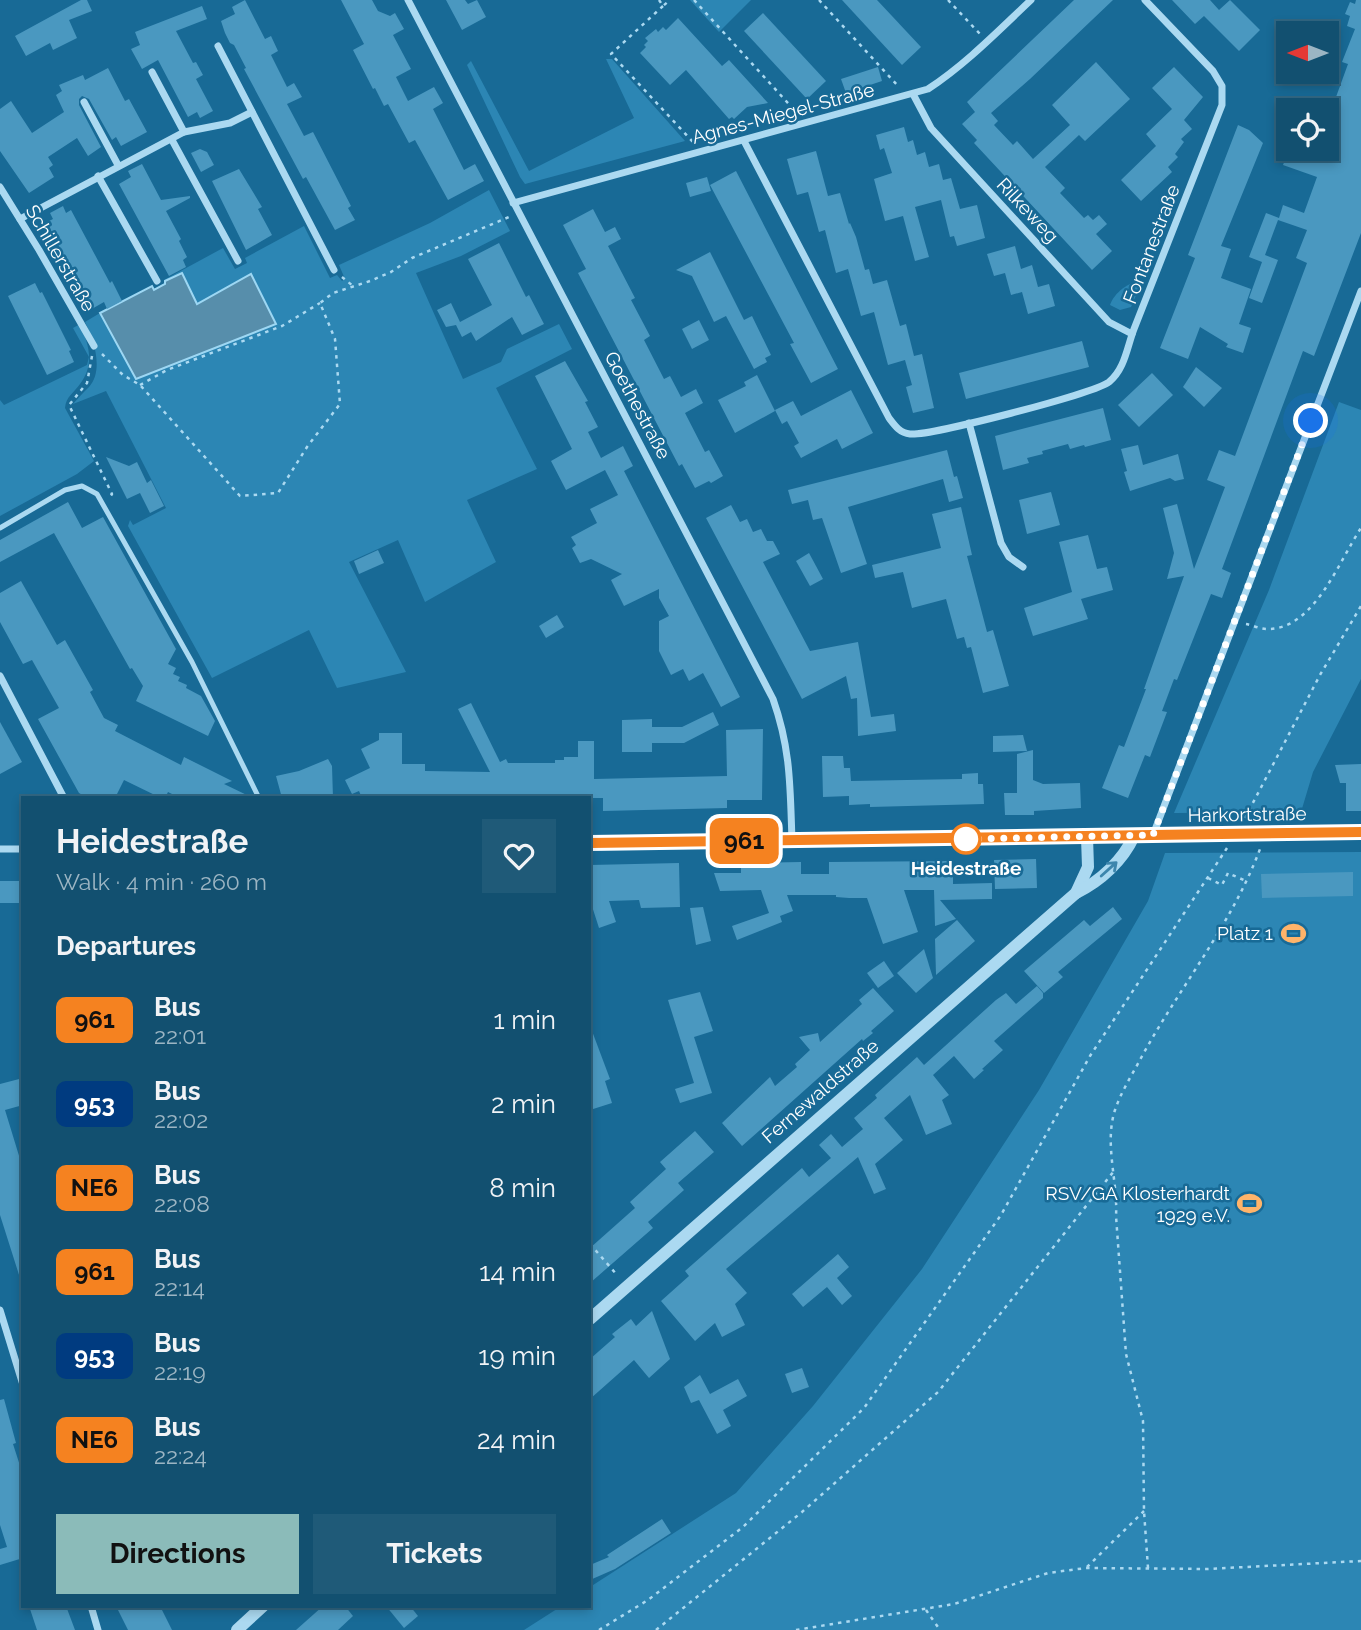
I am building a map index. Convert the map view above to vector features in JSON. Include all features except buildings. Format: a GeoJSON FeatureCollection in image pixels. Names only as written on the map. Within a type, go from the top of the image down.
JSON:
{"type":"FeatureCollection","features":[{"type":"Feature","properties":{"kind":"street","name":"Goethestraße"},"geometry":{"type":"LineString","coordinates":[[408,0],[773,699],[784,731],[789,762],[792,840]]}},
{"type":"Feature","properties":{"kind":"street","name":"Agnes-Miegel-Straße"},"geometry":{"type":"LineString","coordinates":[[513,203],[928,89],[986,42],[1031,0]]}},
{"type":"Feature","properties":{"kind":"street","name":"Fontanestraße"},"geometry":{"type":"LineString","coordinates":[[744,141],[896,428],[912,434],[969,423],[1093,390],[1107,383],[1124,363],[1132,334],[1222,105],[1222,86],[1213,71],[1145,0]]}},
{"type":"Feature","properties":{"kind":"street"},"geometry":{"type":"LineString","coordinates":[[218,46],[334,270]]}},
{"type":"Feature","properties":{"kind":"street"},"geometry":{"type":"LineString","coordinates":[[152,72],[184,132]]}},
{"type":"Feature","properties":{"kind":"street","name":"Rilkeweg"},"geometry":{"type":"LineString","coordinates":[[910,95],[932,128],[1109,322],[1132,334]]}},
{"type":"Feature","properties":{"kind":"street"},"geometry":{"type":"LineString","coordinates":[[84,102],[118,165]]}},
{"type":"Feature","properties":{"kind":"street"},"geometry":{"type":"LineString","coordinates":[[20,219],[184,132],[230,123],[252,112]]}},
{"type":"Feature","properties":{"kind":"street"},"geometry":{"type":"LineString","coordinates":[[172,140],[238,261]]}},
{"type":"Feature","properties":{"kind":"street"},"geometry":{"type":"LineString","coordinates":[[98,176],[157,281]]}},
{"type":"Feature","properties":{"kind":"street","name":"Schillerstraße"},"geometry":{"type":"LineString","coordinates":[[0,187],[93,346]]}},
{"type":"Feature","properties":{"kind":"street"},"geometry":{"type":"LineString","coordinates":[[1153,835],[1361,291]]}},
{"type":"Feature","properties":{"kind":"street"},"geometry":{"type":"LineString","coordinates":[[969,423],[1002,543],[1009,557],[1023,567]]}},
{"type":"Feature","properties":{"kind":"street"},"geometry":{"type":"LineString","coordinates":[[0,676],[63,796]]}},
{"type":"Feature","properties":{"kind":"street","name":"Harkortstraße"},"geometry":{"type":"LineString","coordinates":[[1134,836],[1361,832]]}},
{"type":"Feature","properties":{"kind":"street","name":"Fernewaldstraße"},"geometry":{"type":"LineString","coordinates":[[1076,893],[1088,867],[1087,836]]}},
{"type":"Feature","properties":{"kind":"street"},"geometry":{"type":"LineString","coordinates":[[591,843],[1134,836]]}},
{"type":"Feature","properties":{"kind":"street","name":"Fernewaldstraße"},"geometry":{"type":"LineString","coordinates":[[591,1318],[1076,893],[1088,887],[1116,863],[1127,852],[1134,836]]}},
{"type":"Feature","properties":{"kind":"street"},"geometry":{"type":"LineString","coordinates":[[0,849],[21,849]]}},
{"type":"Feature","properties":{"kind":"street"},"geometry":{"type":"LineString","coordinates":[[0,1310],[21,1378]]}},
{"type":"Feature","properties":{"kind":"street"},"geometry":{"type":"LineString","coordinates":[[92,1608],[98,1630]]}},
{"type":"Feature","properties":{"kind":"street"},"geometry":{"type":"LineString","coordinates":[[237,1630],[261,1608]]}},
{"type":"Feature","properties":{"kind":"lane"},"geometry":{"type":"LineString","coordinates":[[0,528],[65,491],[82,486],[97,494],[192,662],[258,796]]}},
{"type":"Feature","properties":{"kind":"path"},"geometry":{"type":"LineString","coordinates":[[659,0],[663,6]]}},
{"type":"Feature","properties":{"kind":"path"},"geometry":{"type":"LineString","coordinates":[[670,0],[611,54],[703,152]]}},
{"type":"Feature","properties":{"kind":"path"},"geometry":{"type":"LineString","coordinates":[[694,0],[807,123]]}},
{"type":"Feature","properties":{"kind":"path"},"geometry":{"type":"LineString","coordinates":[[819,0],[910,95]]}},
{"type":"Feature","properties":{"kind":"path"},"geometry":{"type":"LineString","coordinates":[[948,0],[986,42]]}},
{"type":"Feature","properties":{"kind":"path"},"geometry":{"type":"LineString","coordinates":[[140,385],[167,370],[282,326],[334,293],[391,272],[412,258],[519,213]]}},
{"type":"Feature","properties":{"kind":"path"},"geometry":{"type":"LineString","coordinates":[[93,346],[123,375],[140,385],[240,496],[278,493],[307,447],[340,404],[335,339],[320,303]]}},
{"type":"Feature","properties":{"kind":"path"},"geometry":{"type":"LineString","coordinates":[[93,346],[88,383],[69,405],[112,494],[107,508]]}},
{"type":"Feature","properties":{"kind":"path"},"geometry":{"type":"LineString","coordinates":[[1236,621],[1267,629],[1292,623],[1315,604],[1361,528]]}},
{"type":"Feature","properties":{"kind":"path"},"geometry":{"type":"LineString","coordinates":[[1240,826],[1361,606]]}},
{"type":"Feature","properties":{"kind":"path"},"geometry":{"type":"LineString","coordinates":[[1148,1568],[1143,1421],[1126,1353],[1110,1136],[1115,1111],[1125,1088],[1163,1017],[1248,881],[1266,833]]}},
{"type":"Feature","properties":{"kind":"path"},"geometry":{"type":"LineString","coordinates":[[599,1630],[648,1600],[743,1527],[864,1408],[1001,1215],[1090,1056],[1228,847]]}},
{"type":"Feature","properties":{"kind":"path"},"geometry":{"type":"LineString","coordinates":[[1208,878],[1222,885],[1228,873],[1248,881]]}},
{"type":"Feature","properties":{"kind":"path"},"geometry":{"type":"LineString","coordinates":[[656,1630],[802,1512],[938,1392],[1114,1170]]}},
{"type":"Feature","properties":{"kind":"path"},"geometry":{"type":"LineString","coordinates":[[591,1245],[627,1287]]}},
{"type":"Feature","properties":{"kind":"path"},"geometry":{"type":"LineString","coordinates":[[1086,1568],[1144,1511]]}},
{"type":"Feature","properties":{"kind":"path"},"geometry":{"type":"LineString","coordinates":[[796,1630],[954,1604],[1048,1573],[1086,1568],[1207,1569],[1361,1560]]}},
{"type":"Feature","properties":{"kind":"path"},"geometry":{"type":"LineString","coordinates":[[925,1609],[940,1630]]}},
{"type":"Feature","properties":{"kind":"shaded area"},"geometry":{"type":"Polygon","coordinates":[[[690,0],[751,0],[719,32],[690,0]]]}},
{"type":"Feature","properties":{"kind":"shaded area"},"geometry":{"type":"Polygon","coordinates":[[[606,59],[612,59],[685,141],[525,184],[467,65],[471,61],[529,171],[634,118],[606,59]]]}},
{"type":"Feature","properties":{"kind":"shaded area"},"geometry":{"type":"Polygon","coordinates":[[[489,190],[510,231],[461,256],[416,273],[463,379],[501,362],[507,349],[559,324],[572,349],[496,388],[537,469],[467,500],[496,562],[425,602],[398,540],[349,562],[406,672],[337,688],[309,630],[212,678],[128,526],[130,520],[133,525],[166,508],[106,391],[73,404],[89,387],[96,372],[96,355],[85,322],[100,313],[136,379],[275,324],[251,274],[197,304],[182,273],[164,280],[223,248],[235,269],[247,263],[245,258],[304,226],[330,278],[337,275],[342,281],[345,279],[339,265],[430,223],[489,190]]]}},
{"type":"Feature","properties":{"kind":"shaded area"},"geometry":{"type":"Polygon","coordinates":[[[182,273],[197,304],[251,274],[276,324],[136,379],[100,313],[152,286],[154,290],[182,273]]]}},
{"type":"Feature","properties":{"kind":"shaded area"},"geometry":{"type":"Polygon","coordinates":[[[1142,281],[1131,307],[1120,310],[1110,305],[1123,288],[1142,281]]]}},
{"type":"Feature","properties":{"kind":"shaded area"},"geometry":{"type":"Polygon","coordinates":[[[80,324],[86,339],[89,357],[73,328],[80,324]]]}},
{"type":"Feature","properties":{"kind":"shaded area"},"geometry":{"type":"Polygon","coordinates":[[[89,357],[85,377],[65,408],[94,461],[77,474],[0,516],[0,400],[4,405],[87,365],[89,357]]]}},
{"type":"Feature","properties":{"kind":"shaded area"},"geometry":{"type":"Polygon","coordinates":[[[1339,402],[1361,410],[1361,679],[1313,772],[1301,812],[1174,813],[1269,590],[1339,402]]]}},
{"type":"Feature","properties":{"kind":"shaded area"},"geometry":{"type":"Polygon","coordinates":[[[1361,852],[1361,1630],[524,1630],[558,1608],[591,1608],[591,1586],[736,1493],[813,1406],[922,1269],[1039,1090],[1148,901],[1165,853],[1361,852]]]}},
{"type":"Feature","properties":{"kind":"bus line","name":"961"},"geometry":{"type":"LineString","coordinates":[[591,843],[1361,832]]}},
{"type":"Feature","properties":{"kind":"place","name":"Heidestraße"},"geometry":{"type":"Point","coordinates":[966,839]}},
{"type":"Feature","properties":{"kind":"place","name":"Platz 1"},"geometry":{"type":"Point","coordinates":[1293,933]}},
{"type":"Feature","properties":{"kind":"place","name":"RSV/GA Klosterhardt 1929 e.V."},"geometry":{"type":"Point","coordinates":[1250,1204]}},
{"type":"Feature","properties":{"kind":"route"},"geometry":{"type":"LineString","coordinates":[[966,839],[1153,835],[1311,421]]}}]}
